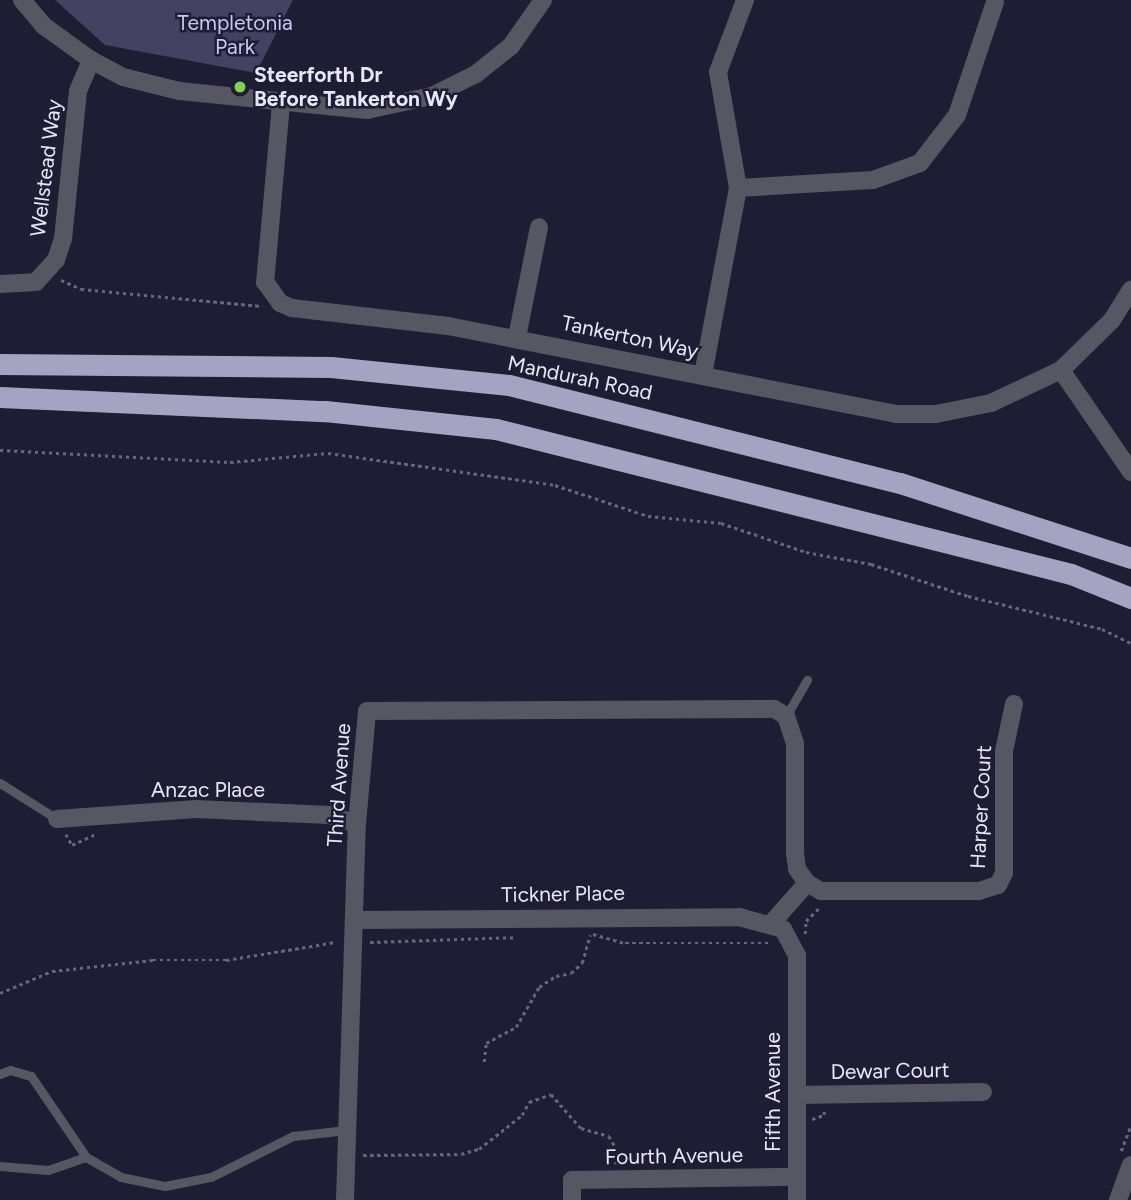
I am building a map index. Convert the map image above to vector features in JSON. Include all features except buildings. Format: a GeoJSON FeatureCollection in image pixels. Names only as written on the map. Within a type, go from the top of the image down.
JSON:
{"type":"FeatureCollection","features":[{"type":"Feature","properties":{"kind":"highway","name":"Mandurah Road"},"geometry":{"type":"LineString","coordinates":[[0,363],[331,367],[509,386],[900,483],[1131,558]]}},
{"type":"Feature","properties":{"kind":"highway"},"geometry":{"type":"LineString","coordinates":[[0,397],[325,411],[496,429],[1071,574],[1131,598]]}},
{"type":"Feature","properties":{"kind":"street"},"geometry":{"type":"LineString","coordinates":[[22,0],[44,26],[91,60],[147,84],[281,104],[367,110],[432,96],[476,74],[503,53],[543,0]]}},
{"type":"Feature","properties":{"kind":"street"},"geometry":{"type":"LineString","coordinates":[[703,375],[738,188],[718,72],[745,0]]}},
{"type":"Feature","properties":{"kind":"street"},"geometry":{"type":"LineString","coordinates":[[738,188],[873,180],[920,163],[957,115],[995,2]]}},
{"type":"Feature","properties":{"kind":"street","name":"Wellstead Way"},"geometry":{"type":"LineString","coordinates":[[0,284],[36,282],[56,260],[63,239],[78,91],[91,60]]}},
{"type":"Feature","properties":{"kind":"street","name":"Tankerton Way"},"geometry":{"type":"LineString","coordinates":[[281,104],[265,282],[280,303],[308,311],[517,337],[896,414],[936,414],[991,404],[1061,370],[1112,320],[1131,290]]}},
{"type":"Feature","properties":{"kind":"street"},"geometry":{"type":"LineString","coordinates":[[517,337],[539,227]]}},
{"type":"Feature","properties":{"kind":"street"},"geometry":{"type":"LineString","coordinates":[[1061,370],[1131,472]]}},
{"type":"Feature","properties":{"kind":"street","name":"Harper Court"},"geometry":{"type":"LineString","coordinates":[[807,883],[821,891],[979,891],[998,885],[1004,873],[1004,751],[1014,704]]}},
{"type":"Feature","properties":{"kind":"street","name":"Third Avenue"},"geometry":{"type":"LineString","coordinates":[[345,1200],[357,824],[367,711],[762,706],[786,716]]}},
{"type":"Feature","properties":{"kind":"street"},"geometry":{"type":"LineString","coordinates":[[770,925],[807,883],[797,869],[795,854],[795,743],[786,716]]}},
{"type":"Feature","properties":{"kind":"street","name":"Anzac Place"},"geometry":{"type":"LineString","coordinates":[[57,819],[197,808],[329,815],[357,824]]}},
{"type":"Feature","properties":{"kind":"street","name":"Tickner Place"},"geometry":{"type":"LineString","coordinates":[[355,920],[592,916],[739,917],[770,925]]}},
{"type":"Feature","properties":{"kind":"street","name":"Fifth Avenue"},"geometry":{"type":"LineString","coordinates":[[770,925],[794,984]]}},
{"type":"Feature","properties":{"kind":"street","name":"Fifth Avenue"},"geometry":{"type":"LineString","coordinates":[[770,925],[783,929],[797,955],[794,984],[797,1200]]}},
{"type":"Feature","properties":{"kind":"street","name":"Dewar Court"},"geometry":{"type":"LineString","coordinates":[[797,1095],[983,1092]]}},
{"type":"Feature","properties":{"kind":"street"},"geometry":{"type":"LineString","coordinates":[[1118,1200],[1131,1165]]}},
{"type":"Feature","properties":{"kind":"street","name":"Fourth Avenue"},"geometry":{"type":"LineString","coordinates":[[572,1200],[572,1180],[796,1177]]}},
{"type":"Feature","properties":{"kind":"lane"},"geometry":{"type":"LineString","coordinates":[[786,716],[807,680]]}},
{"type":"Feature","properties":{"kind":"lane"},"geometry":{"type":"LineString","coordinates":[[0,783],[57,819]]}},
{"type":"Feature","properties":{"kind":"lane"},"geometry":{"type":"LineString","coordinates":[[0,1074],[10,1070],[32,1076],[86,1157],[121,1177],[165,1186],[211,1177],[293,1136],[347,1130]]}},
{"type":"Feature","properties":{"kind":"lane"},"geometry":{"type":"LineString","coordinates":[[0,1166],[48,1170],[86,1157]]}},
{"type":"Feature","properties":{"kind":"path"},"geometry":{"type":"LineString","coordinates":[[0,450],[230,462],[328,453],[555,485],[648,516],[721,523],[806,552],[871,564],[968,596],[1101,629],[1131,643]]}},
{"type":"Feature","properties":{"kind":"path"},"geometry":{"type":"LineString","coordinates":[[484,1062],[486,1043],[516,1027],[539,987],[556,976],[571,973],[582,963],[593,935],[592,916]]}},
{"type":"Feature","properties":{"kind":"path"},"geometry":{"type":"LineString","coordinates":[[581,936],[593,935],[625,943],[779,943]]}},
{"type":"Feature","properties":{"kind":"path"},"geometry":{"type":"LineString","coordinates":[[0,993],[52,971],[153,960],[226,960],[338,941],[354,944],[397,939],[521,937]]}},
{"type":"Feature","properties":{"kind":"path"},"geometry":{"type":"LineString","coordinates":[[359,1166],[360,1155],[461,1154],[479,1149],[522,1115],[529,1102],[551,1094],[581,1128],[610,1136],[616,1147],[617,1180]]}},
{"type":"Feature","properties":{"kind":"green space","name":"Templetonia Park"},"geometry":{"type":"Polygon","coordinates":[[[55,0],[293,0],[256,73],[105,45],[55,0]]]}},
{"type":"Feature","properties":{"kind":"place","name":"Steerforth Dr Before Tankerton Wy"},"geometry":{"type":"Point","coordinates":[240,87]}}]}
